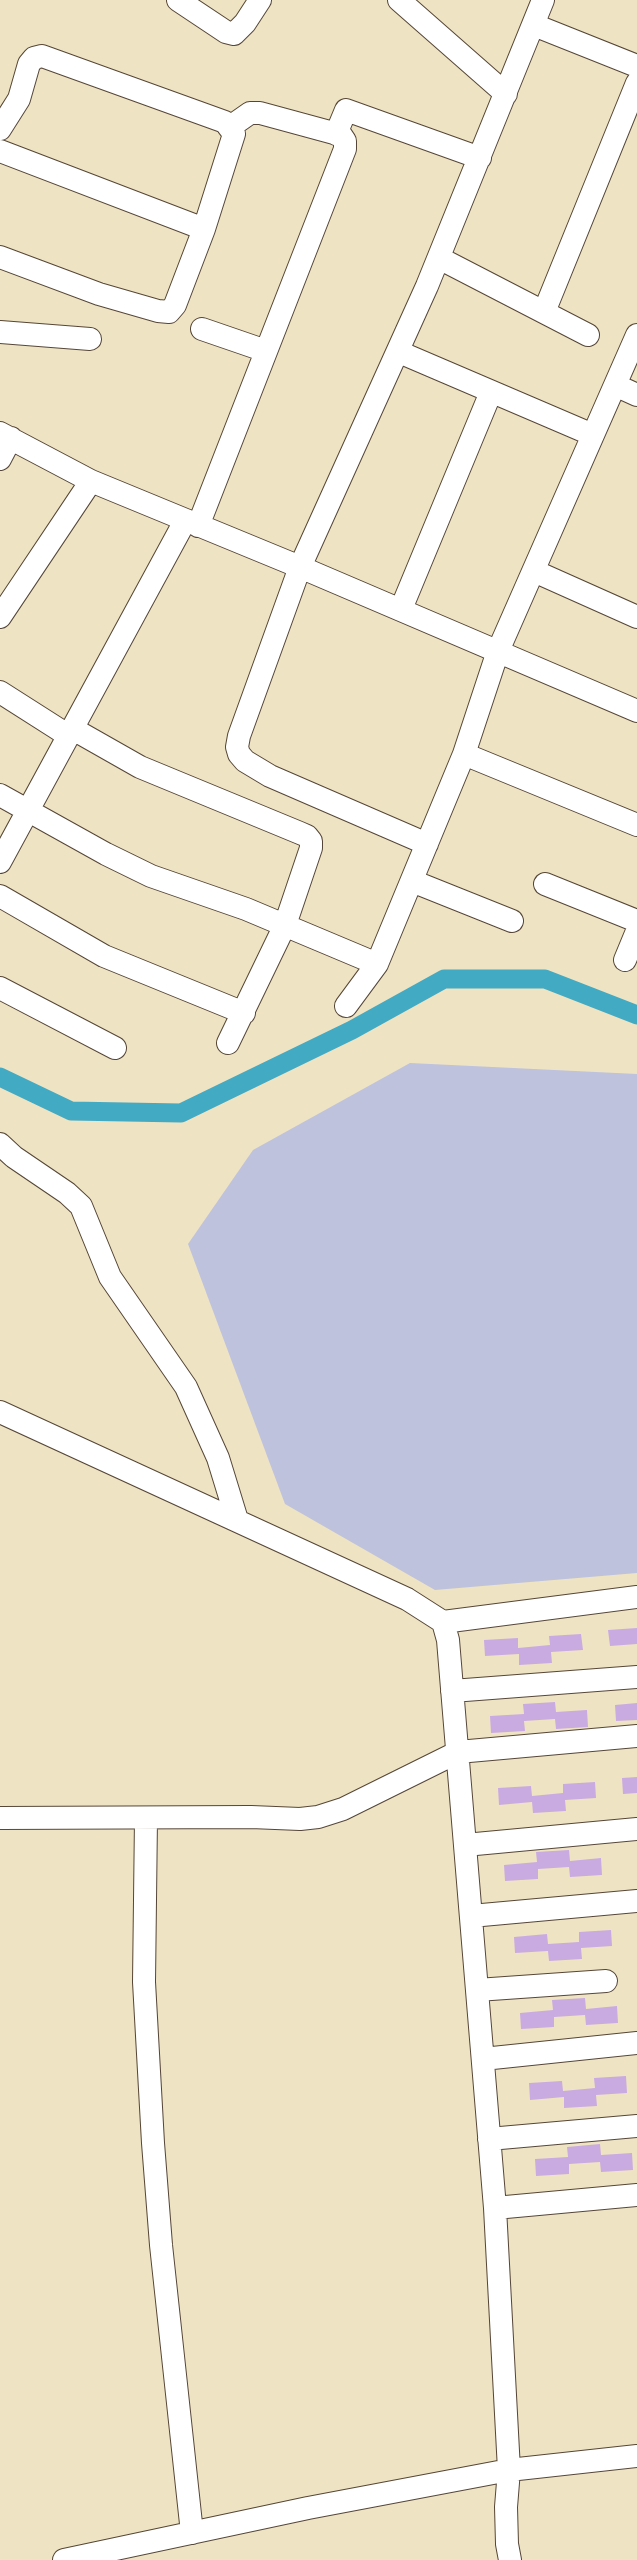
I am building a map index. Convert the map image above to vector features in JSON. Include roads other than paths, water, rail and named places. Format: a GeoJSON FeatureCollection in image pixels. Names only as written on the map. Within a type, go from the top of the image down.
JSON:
{"type":"FeatureCollection","features":[{"type":"Feature","properties":{"kind":"street"},"geometry":{"type":"LineString","coordinates":[[178,0],[226,32],[234,34],[246,23],[260,0]]}},
{"type":"Feature","properties":{"kind":"street"},"geometry":{"type":"LineString","coordinates":[[399,0],[506,94]]}},
{"type":"Feature","properties":{"kind":"street"},"geometry":{"type":"LineString","coordinates":[[427,844],[270,776],[245,761],[239,754],[239,736],[300,566],[399,352],[480,158],[543,0]]}},
{"type":"Feature","properties":{"kind":"street"},"geometry":{"type":"LineString","coordinates":[[534,25],[637,66]]}},
{"type":"Feature","properties":{"kind":"street"},"geometry":{"type":"LineString","coordinates":[[0,130],[19,99],[29,64],[34,58],[42,56],[225,122],[234,134],[204,229],[175,305],[169,312],[158,312],[99,294],[0,257]]}},
{"type":"Feature","properties":{"kind":"street"},"geometry":{"type":"LineString","coordinates":[[544,312],[637,83]]}},
{"type":"Feature","properties":{"kind":"street"},"geometry":{"type":"LineString","coordinates":[[336,134],[346,110],[480,158]]}},
{"type":"Feature","properties":{"kind":"street"},"geometry":{"type":"LineString","coordinates":[[0,862],[71,732],[192,524],[266,351],[345,149],[345,141],[341,135],[260,113],[250,113],[230,127]]}},
{"type":"Feature","properties":{"kind":"street"},"geometry":{"type":"LineString","coordinates":[[0,151],[204,229]]}},
{"type":"Feature","properties":{"kind":"street"},"geometry":{"type":"LineString","coordinates":[[439,258],[588,335]]}},
{"type":"Feature","properties":{"kind":"street"},"geometry":{"type":"LineString","coordinates":[[202,329],[266,351]]}},
{"type":"Feature","properties":{"kind":"street"},"geometry":{"type":"LineString","coordinates":[[0,332],[90,339]]}},
{"type":"Feature","properties":{"kind":"street"},"geometry":{"type":"LineString","coordinates":[[346,1006],[377,964],[464,754],[498,650],[637,335]]}},
{"type":"Feature","properties":{"kind":"street"},"geometry":{"type":"LineString","coordinates":[[399,352],[592,435]]}},
{"type":"Feature","properties":{"kind":"street"},"geometry":{"type":"LineString","coordinates":[[615,385],[637,395]]}},
{"type":"Feature","properties":{"kind":"street"},"geometry":{"type":"LineString","coordinates":[[401,609],[491,392]]}},
{"type":"Feature","properties":{"kind":"street"},"geometry":{"type":"LineString","coordinates":[[0,459],[5,436],[91,481],[192,524],[300,566],[637,711]]}},
{"type":"Feature","properties":{"kind":"street"},"geometry":{"type":"LineString","coordinates":[[0,617],[91,481]]}},
{"type":"Feature","properties":{"kind":"street"},"geometry":{"type":"LineString","coordinates":[[534,571],[637,617]]}},
{"type":"Feature","properties":{"kind":"street"},"geometry":{"type":"LineString","coordinates":[[0,692],[71,732],[140,767],[307,836],[311,848],[286,925],[228,1043]]}},
{"type":"Feature","properties":{"kind":"street"},"geometry":{"type":"LineString","coordinates":[[464,754],[637,825]]}},
{"type":"Feature","properties":{"kind":"street"},"geometry":{"type":"LineString","coordinates":[[0,795],[106,854],[151,876],[219,899],[286,925],[377,964]]}},
{"type":"Feature","properties":{"kind":"street"},"geometry":{"type":"LineString","coordinates":[[412,881],[512,921]]}},
{"type":"Feature","properties":{"kind":"street"},"geometry":{"type":"LineString","coordinates":[[545,884],[634,939]]}},
{"type":"Feature","properties":{"kind":"street"},"geometry":{"type":"LineString","coordinates":[[0,896],[104,956],[244,1013]]}},
{"type":"Feature","properties":{"kind":"street"},"geometry":{"type":"LineString","coordinates":[[0,988],[114,1048]]}},
{"type":"Feature","properties":{"kind":"street"},"geometry":{"type":"LineString","coordinates":[[0,1144],[14,1157],[67,1193],[81,1206],[110,1277],[186,1387],[218,1458],[236,1520]]}},
{"type":"Feature","properties":{"kind":"street"},"geometry":{"type":"LineString","coordinates":[[0,1412],[406,1599],[443,1622],[637,1596]]}},
{"type":"Feature","properties":{"kind":"street"},"geometry":{"type":"LineString","coordinates":[[443,1622],[448,1640],[458,1752],[495,2208],[509,2470],[506,2507],[507,2544],[510,2560]]}},
{"type":"Feature","properties":{"kind":"street"},"geometry":{"type":"LineString","coordinates":[[452,1691],[637,1677]]}},
{"type":"Feature","properties":{"kind":"street"},"geometry":{"type":"LineString","coordinates":[[0,1818],[251,1817],[300,1819],[318,1817],[342,1808],[458,1752],[637,1736]]}},
{"type":"Feature","properties":{"kind":"street"},"geometry":{"type":"LineString","coordinates":[[146,1818],[144,1982],[153,2143],[161,2245],[192,2534]]}},
{"type":"Feature","properties":{"kind":"street"},"geometry":{"type":"LineString","coordinates":[[465,1845],[637,1829]]}},
{"type":"Feature","properties":{"kind":"street"},"geometry":{"type":"LineString","coordinates":[[471,1916],[637,1901]]}},
{"type":"Feature","properties":{"kind":"street"},"geometry":{"type":"LineString","coordinates":[[477,1990],[606,1981]]}},
{"type":"Feature","properties":{"kind":"street"},"geometry":{"type":"LineString","coordinates":[[483,2059],[637,2043]]}},
{"type":"Feature","properties":{"kind":"street"},"geometry":{"type":"LineString","coordinates":[[489,2139],[637,2126]]}},
{"type":"Feature","properties":{"kind":"street"},"geometry":{"type":"LineString","coordinates":[[495,2208],[637,2195]]}},
{"type":"Feature","properties":{"kind":"street"},"geometry":{"type":"LineString","coordinates":[[64,2560],[192,2534],[308,2508],[509,2470],[637,2456]]}},
{"type":"Feature","properties":{"kind":"waterway"},"geometry":{"type":"LineString","coordinates":[[0,1077],[71,1111],[181,1113],[352,1030],[444,979],[545,979],[637,1015]]}}]}
